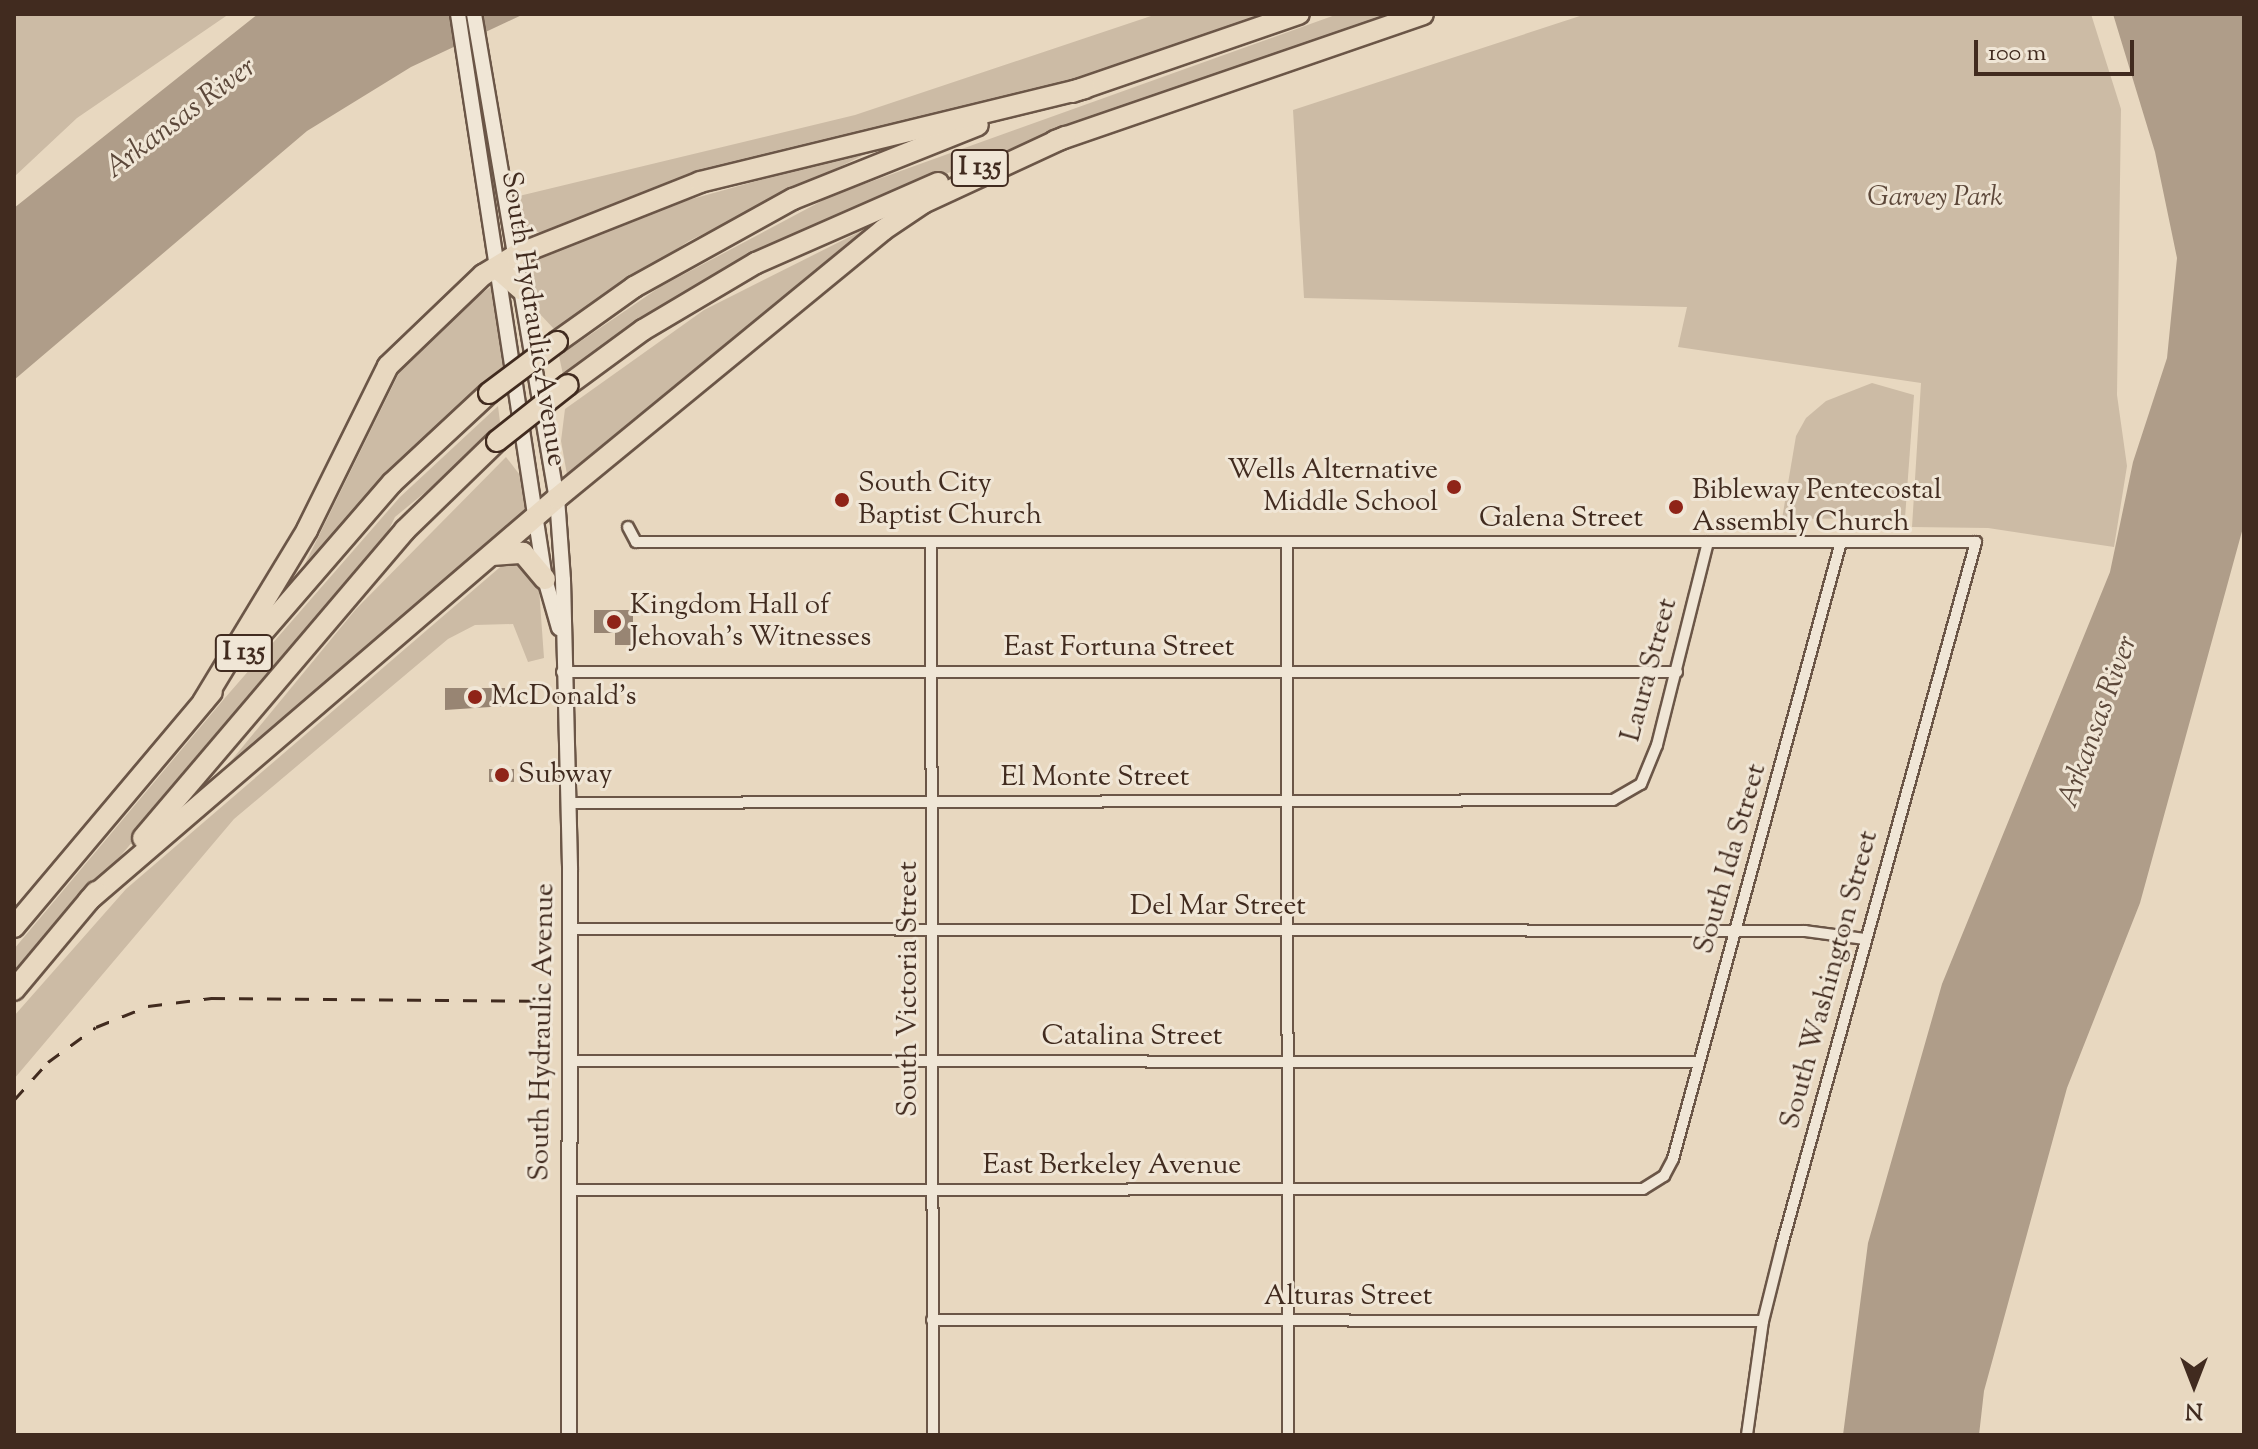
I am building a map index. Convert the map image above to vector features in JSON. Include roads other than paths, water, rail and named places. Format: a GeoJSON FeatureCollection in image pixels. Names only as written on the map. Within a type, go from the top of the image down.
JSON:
{"type":"FeatureCollection","features":[{"type":"Feature","properties":{"kind":"highway","name":"I 135"},"geometry":{"type":"LineString","coordinates":[[14,927],[392,483],[489,393],[634,287],[793,199],[1085,88],[1299,14]]}},
{"type":"Feature","properties":{"kind":"highway","name":"I 135"},"geometry":{"type":"LineString","coordinates":[[14,990],[395,542],[497,441],[643,330],[810,235],[1065,137],[1423,14]]}},
{"type":"Feature","properties":{"kind":"highway"},"geometry":{"type":"LineString","coordinates":[[203,702],[307,530],[388,366],[483,275],[499,270],[516,255],[700,182],[1085,88]]}},
{"type":"Feature","properties":{"kind":"highway"},"geometry":{"type":"LineString","coordinates":[[89,900],[557,498],[883,230],[923,203],[1065,137]]}},
{"type":"Feature","properties":{"kind":"highway"},"geometry":{"type":"LineString","coordinates":[[499,270],[522,290]]}},
{"type":"Feature","properties":{"kind":"highway"},"geometry":{"type":"LineString","coordinates":[[492,555],[523,553],[545,579]]}},
{"type":"Feature","properties":{"kind":"street","name":"South Hydraulic Avenue"},"geometry":{"type":"LineString","coordinates":[[458,14],[538,515],[545,579],[560,630]]}},
{"type":"Feature","properties":{"kind":"street","name":"South Hydraulic Avenue"},"geometry":{"type":"LineString","coordinates":[[474,14],[557,498],[564,606],[560,630],[570,929],[567,1190],[569,1435]]}},
{"type":"Feature","properties":{"kind":"street","name":"Galena Street"},"geometry":{"type":"LineString","coordinates":[[628,527],[636,542],[1976,542]]}},
{"type":"Feature","properties":{"kind":"street"},"geometry":{"type":"LineString","coordinates":[[1287,542],[1288,1435]]}},
{"type":"Feature","properties":{"kind":"street","name":"Laura Street"},"geometry":{"type":"LineString","coordinates":[[1621,798],[1644,778],[1677,672],[1708,542]]}},
{"type":"Feature","properties":{"kind":"street","name":"South Ida Street"},"geometry":{"type":"LineString","coordinates":[[1655,1182],[1673,1159],[1696,1062],[1736,931],[1841,542]]}},
{"type":"Feature","properties":{"kind":"street","name":"South Washington Street"},"geometry":{"type":"LineString","coordinates":[[1747,1435],[1763,1321],[1976,542]]}},
{"type":"Feature","properties":{"kind":"street","name":"South Victoria Street"},"geometry":{"type":"LineString","coordinates":[[931,544],[933,1435]]}},
{"type":"Feature","properties":{"kind":"street","name":"East Fortuna Street"},"geometry":{"type":"LineString","coordinates":[[562,672],[1677,672]]}},
{"type":"Feature","properties":{"kind":"street","name":"El Monte Street"},"geometry":{"type":"LineString","coordinates":[[568,803],[1287,802],[1621,798]]}},
{"type":"Feature","properties":{"kind":"street","name":"Del Mar Street"},"geometry":{"type":"LineString","coordinates":[[570,929],[1818,931],[1865,939]]}},
{"type":"Feature","properties":{"kind":"street","name":"Catalina Street"},"geometry":{"type":"LineString","coordinates":[[568,1061],[1696,1062]]}},
{"type":"Feature","properties":{"kind":"street","name":"East Berkeley Avenue"},"geometry":{"type":"LineString","coordinates":[[567,1190],[1635,1190],[1655,1182]]}},
{"type":"Feature","properties":{"kind":"street","name":"Alturas Street"},"geometry":{"type":"LineString","coordinates":[[932,1320],[1763,1321]]}},
{"type":"Feature","properties":{"kind":"water","name":"Arkansas River"},"geometry":{"type":"Polygon","coordinates":[[[258,14],[524,14],[411,67],[307,131],[14,380],[14,208],[258,14]]]}},
{"type":"Feature","properties":{"kind":"water","name":"Arkansas River"},"geometry":{"type":"Polygon","coordinates":[[[2113,14],[2244,14],[2244,524],[2140,903],[2067,1088],[1984,1391],[1979,1435],[1843,1435],[1868,1243],[1942,984],[2110,572],[2133,462],[2167,358],[2177,258],[2155,152],[2113,14]]]}},
{"type":"Feature","properties":{"kind":"railway"},"geometry":{"type":"LineString","coordinates":[[14,1100],[48,1062],[96,1027],[148,1006],[211,998],[533,1001]]}},
{"type":"Feature","properties":{"kind":"place","name":"Wells Alternative Middle School"},"geometry":{"type":"Point","coordinates":[1454,487]}},
{"type":"Feature","properties":{"kind":"place","name":"South City Baptist Church"},"geometry":{"type":"Point","coordinates":[842,500]}},
{"type":"Feature","properties":{"kind":"place","name":"Bibleway Pentecostal Assembly Church"},"geometry":{"type":"Point","coordinates":[1676,507]}},
{"type":"Feature","properties":{"kind":"place","name":"Kingdom Hall of Jehovah's Witnesses"},"geometry":{"type":"Point","coordinates":[614,622]}},
{"type":"Feature","properties":{"kind":"place","name":"McDonald's"},"geometry":{"type":"Point","coordinates":[475,697]}},
{"type":"Feature","properties":{"kind":"place","name":"Subway"},"geometry":{"type":"Point","coordinates":[502,775]}},
{"type":"Feature","properties":{"kind":"park label","name":"Garvey Park"},"geometry":{"type":"Point","coordinates":[1935,198]}}]}
